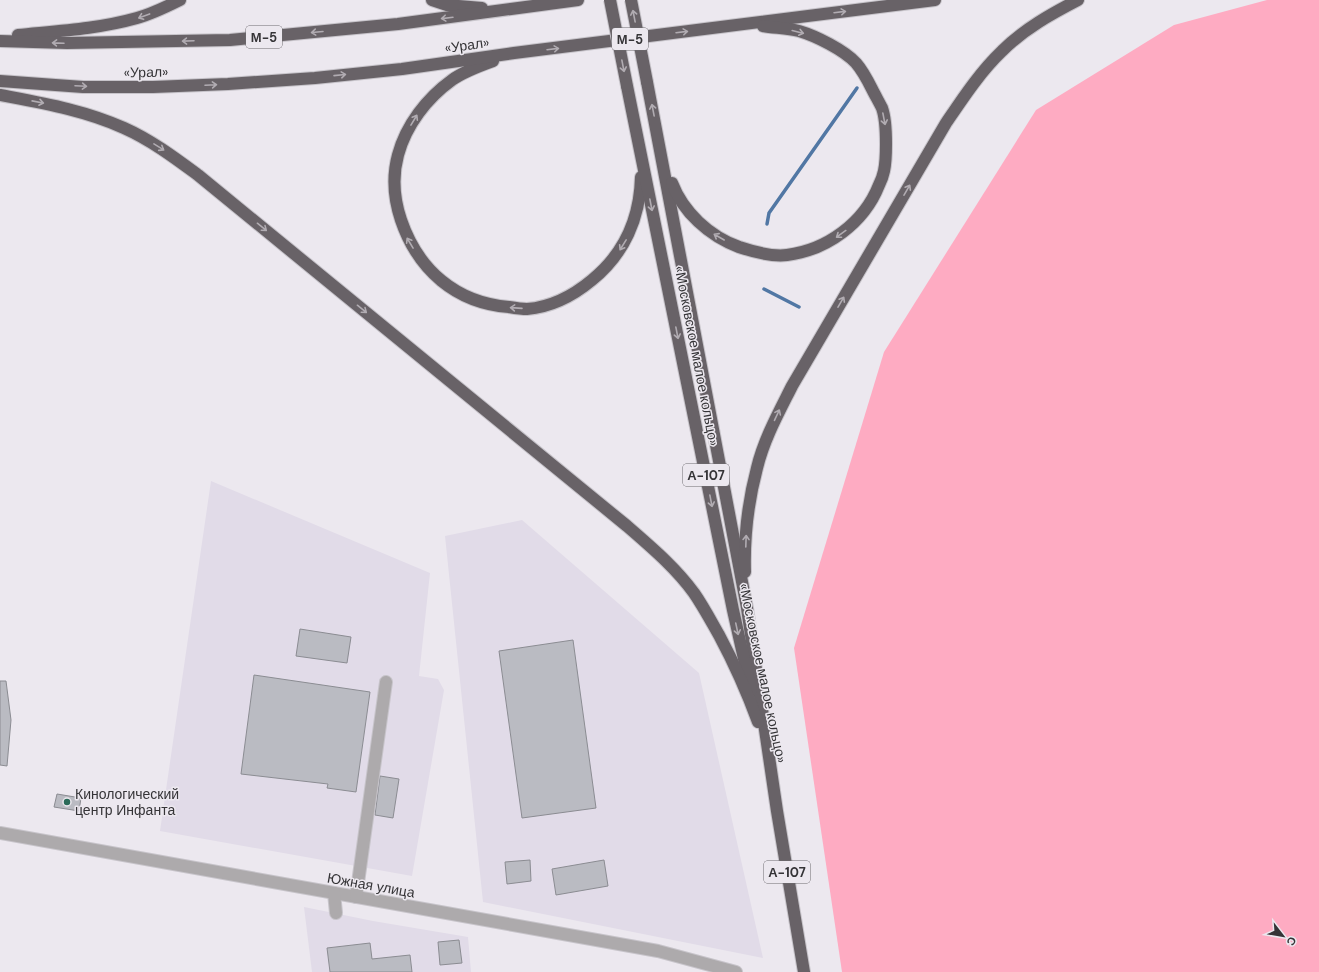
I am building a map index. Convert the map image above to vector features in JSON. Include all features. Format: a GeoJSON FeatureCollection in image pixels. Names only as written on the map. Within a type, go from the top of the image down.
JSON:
{"type":"FeatureCollection","features":[{"type":"Feature","properties":{"kind":"highway"},"geometry":{"type":"LineString","coordinates":[[0,37],[94,28],[138,18],[180,0]]}},
{"type":"Feature","properties":{"kind":"highway"},"geometry":{"type":"LineString","coordinates":[[432,0],[447,4],[477,8],[527,8]]}},
{"type":"Feature","properties":{"kind":"highway","name":"«Урал»"},"geometry":{"type":"LineString","coordinates":[[0,41],[75,43],[230,40],[398,24],[578,0]]}},
{"type":"Feature","properties":{"kind":"highway","name":"«Московское малое кольцо»"},"geometry":{"type":"LineString","coordinates":[[610,0],[730,595],[777,811]]}},
{"type":"Feature","properties":{"kind":"highway","name":"«Московское малое кольцо»"},"geometry":{"type":"LineString","coordinates":[[631,0],[747,608],[777,811],[804,972]]}},
{"type":"Feature","properties":{"kind":"highway","name":"«Урал»"},"geometry":{"type":"LineString","coordinates":[[0,81],[83,87],[153,88],[315,78],[402,69],[514,53],[935,0]]}},
{"type":"Feature","properties":{"kind":"highway"},"geometry":{"type":"LineString","coordinates":[[747,608],[745,570],[746,527],[757,468],[765,443],[792,386],[946,123],[980,75],[1002,51],[1020,36],[1049,15],[1078,0]]}},
{"type":"Feature","properties":{"kind":"highway"},"geometry":{"type":"LineString","coordinates":[[658,138],[669,177],[676,194],[686,210],[714,235],[749,251],[786,255],[821,246],[851,226],[865,211],[876,192],[884,172],[886,150],[886,128],[882,108],[867,80],[856,63],[822,40],[798,31],[746,24]]}},
{"type":"Feature","properties":{"kind":"highway"},"geometry":{"type":"LineString","coordinates":[[514,53],[480,66],[453,79],[434,95],[416,118],[407,133],[398,155],[394,182],[398,210],[406,237],[420,260],[436,277],[455,290],[475,300],[498,306],[527,309],[553,304],[579,291],[604,271],[625,241],[633,224],[641,190],[638,140]]}},
{"type":"Feature","properties":{"kind":"highway"},"geometry":{"type":"LineString","coordinates":[[0,95],[66,107],[98,117],[147,140],[172,156],[211,186],[627,526],[670,565],[694,594],[728,652],[758,722]]}},
{"type":"Feature","properties":{"kind":"street"},"geometry":{"type":"LineString","coordinates":[[356,897],[386,682]]}},
{"type":"Feature","properties":{"kind":"street","name":"Южная улица"},"geometry":{"type":"LineString","coordinates":[[0,833],[658,951],[736,972]]}},
{"type":"Feature","properties":{"kind":"street"},"geometry":{"type":"LineString","coordinates":[[334,893],[336,913]]}},
{"type":"Feature","properties":{"kind":"shaded area"},"geometry":{"type":"Polygon","coordinates":[[[1267,0],[1319,0],[1319,972],[842,972],[794,648],[884,352],[1036,110],[1174,25],[1267,0]]]}},
{"type":"Feature","properties":{"kind":"shaded area"},"geometry":{"type":"Polygon","coordinates":[[[211,481],[430,573],[419,676],[438,679],[444,690],[412,876],[160,831],[211,481]]]}},
{"type":"Feature","properties":{"kind":"shaded area"},"geometry":{"type":"Polygon","coordinates":[[[522,520],[699,673],[763,958],[483,902],[445,536],[522,520]]]}},
{"type":"Feature","properties":{"kind":"shaded area"},"geometry":{"type":"Polygon","coordinates":[[[304,907],[373,921],[468,937],[471,972],[312,972],[304,907]]]}},
{"type":"Feature","properties":{"kind":"building"},"geometry":{"type":"Polygon","coordinates":[[[300,629],[351,637],[347,663],[296,656],[300,629]]]}},
{"type":"Feature","properties":{"kind":"building"},"geometry":{"type":"Polygon","coordinates":[[[573,640],[596,808],[522,818],[499,651],[573,640]]]}},
{"type":"Feature","properties":{"kind":"building"},"geometry":{"type":"Polygon","coordinates":[[[254,675],[370,692],[356,792],[327,788],[328,784],[241,774],[254,675]]]}},
{"type":"Feature","properties":{"kind":"building"},"geometry":{"type":"Polygon","coordinates":[[[0,681],[6,681],[11,720],[7,766],[0,765],[0,681]]]}},
{"type":"Feature","properties":{"kind":"building"},"geometry":{"type":"Polygon","coordinates":[[[380,776],[399,779],[393,818],[375,815],[380,776]]]}},
{"type":"Feature","properties":{"kind":"building","name":"Кинологический центр Инфанта"},"geometry":{"type":"Polygon","coordinates":[[[57,794],[81,798],[79,811],[54,807],[57,794]]]}},
{"type":"Feature","properties":{"kind":"building"},"geometry":{"type":"Polygon","coordinates":[[[530,860],[531,881],[507,884],[505,862],[530,860]]]}},
{"type":"Feature","properties":{"kind":"building"},"geometry":{"type":"Polygon","coordinates":[[[604,860],[608,886],[556,895],[552,869],[604,860]]]}},
{"type":"Feature","properties":{"kind":"building"},"geometry":{"type":"Polygon","coordinates":[[[459,940],[462,963],[440,965],[438,942],[459,940]]]}},
{"type":"Feature","properties":{"kind":"building"},"geometry":{"type":"Polygon","coordinates":[[[370,943],[372,959],[410,955],[412,972],[330,972],[327,948],[370,943]]]}},
{"type":"Feature","properties":{"kind":"waterway"},"geometry":{"type":"LineString","coordinates":[[767,224],[769,213],[857,88]]}},
{"type":"Feature","properties":{"kind":"waterway"},"geometry":{"type":"LineString","coordinates":[[764,289],[799,307]]}},
{"type":"Feature","properties":{"kind":"place","name":"Кинологический центр Инфанта"},"geometry":{"type":"Point","coordinates":[67,802]}}]}
